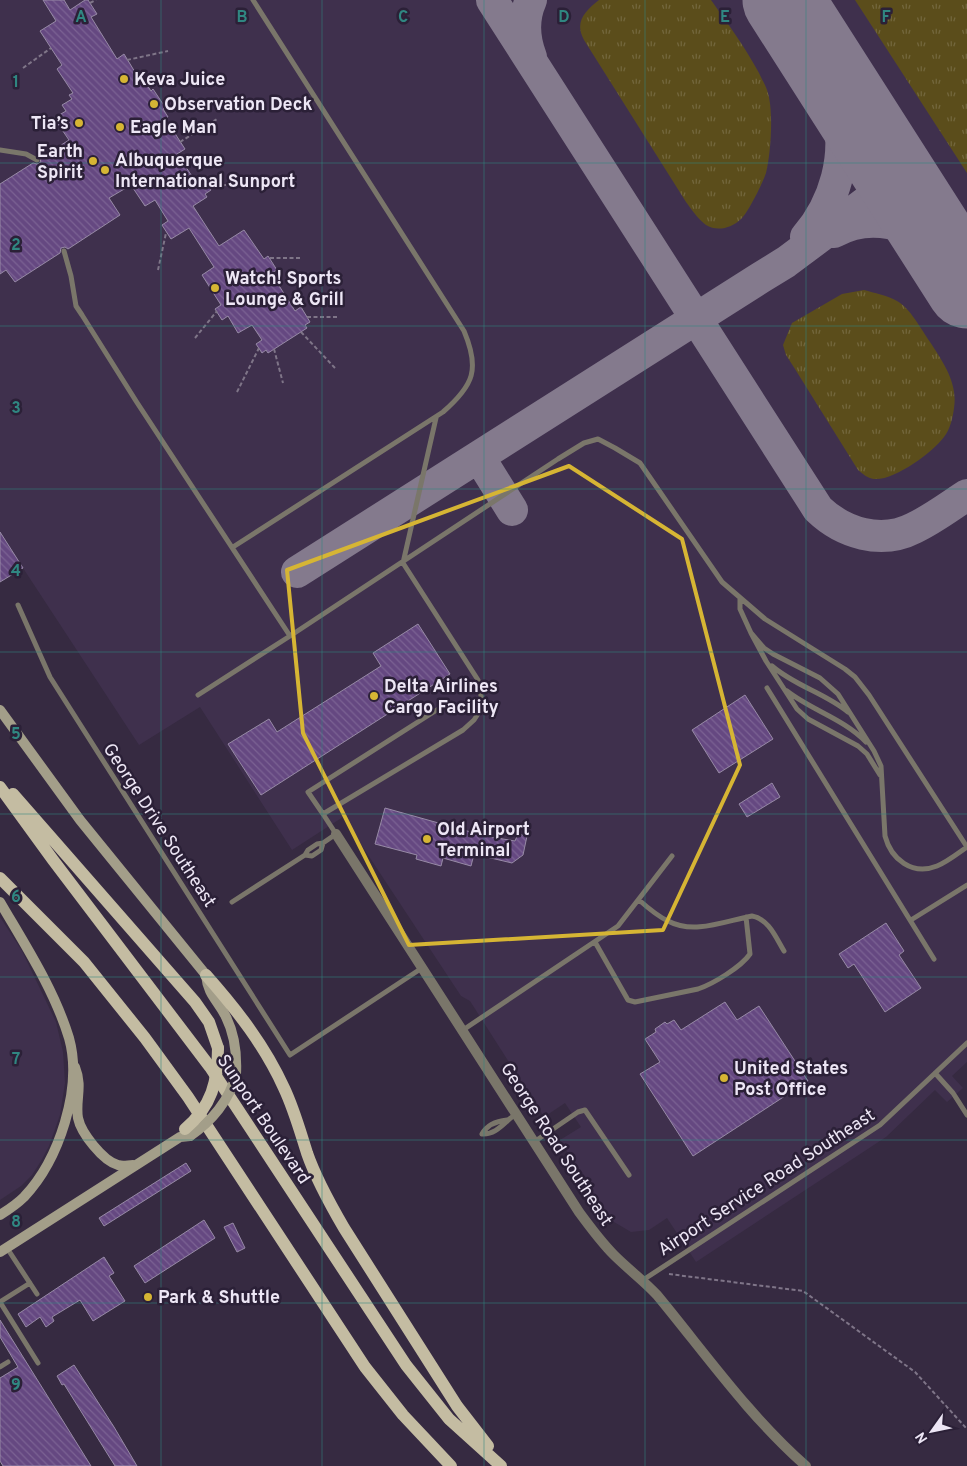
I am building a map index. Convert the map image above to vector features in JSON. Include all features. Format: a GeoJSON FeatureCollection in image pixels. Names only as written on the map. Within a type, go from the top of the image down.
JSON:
{"type":"FeatureCollection","features":[{"type":"Feature","properties":{"kind":"main road"},"geometry":{"type":"LineString","coordinates":[[0,710],[80,820],[252,1031],[275,1069],[292,1108],[314,1171],[333,1209],[457,1406],[502,1466]]}},
{"type":"Feature","properties":{"kind":"main road"},"geometry":{"type":"LineString","coordinates":[[0,782],[18,799],[195,1002],[209,1022],[218,1048],[218,1070],[212,1094],[185,1134]]}},
{"type":"Feature","properties":{"kind":"main road","name":"Sunport Boulevard"},"geometry":{"type":"LineString","coordinates":[[0,787],[210,1067],[406,1366],[449,1419],[502,1466]]}},
{"type":"Feature","properties":{"kind":"main road"},"geometry":{"type":"LineString","coordinates":[[0,878],[84,962],[145,1038],[188,1097],[365,1367],[403,1416],[451,1466]]}},
{"type":"Feature","properties":{"kind":"main road"},"geometry":{"type":"LineString","coordinates":[[0,902],[37,966],[55,1002],[69,1038],[80,1086],[77,1108],[78,1117],[84,1133],[112,1163],[122,1166],[138,1164]]}},
{"type":"Feature","properties":{"kind":"main road"},"geometry":{"type":"LineString","coordinates":[[4,1250],[185,1134],[208,1122],[216,1113],[232,1086],[236,1074],[237,1058],[231,1030],[207,986],[206,975]]}},
{"type":"Feature","properties":{"kind":"main road"},"geometry":{"type":"LineString","coordinates":[[0,1216],[23,1198],[53,1154],[63,1130],[70,1097],[73,1062]]}},
{"type":"Feature","properties":{"kind":"street","name":"George Road Southeast"},"geometry":{"type":"LineString","coordinates":[[336,834],[591,1229],[614,1255],[657,1295],[749,1408],[806,1466]]}},
{"type":"Feature","properties":{"kind":"lane"},"geometry":{"type":"LineString","coordinates":[[233,548],[436,417],[458,399],[469,382],[474,364],[471,347],[464,331],[253,0]]}},
{"type":"Feature","properties":{"kind":"lane"},"geometry":{"type":"LineString","coordinates":[[0,150],[26,154],[38,160]]}},
{"type":"Feature","properties":{"kind":"lane"},"geometry":{"type":"LineString","coordinates":[[64,251],[72,276],[76,306],[290,636]]}},
{"type":"Feature","properties":{"kind":"lane"},"geometry":{"type":"LineString","coordinates":[[323,814],[463,730],[474,720],[483,706],[478,680],[403,563],[436,417]]}},
{"type":"Feature","properties":{"kind":"lane"},"geometry":{"type":"LineString","coordinates":[[198,695],[403,563],[558,459],[584,443],[598,439],[640,463],[722,582],[765,619],[845,669],[858,681],[869,694],[967,847],[942,864],[927,869],[911,867],[896,858],[887,844],[885,836],[881,766],[874,751],[838,694],[820,678],[764,648],[751,633]]}},
{"type":"Feature","properties":{"kind":"lane"},"geometry":{"type":"LineString","coordinates":[[740,598],[740,609],[751,633],[766,661],[797,709],[802,714],[858,746],[867,754],[883,780]]}},
{"type":"Feature","properties":{"kind":"lane","name":"George Drive Southeast"},"geometry":{"type":"LineString","coordinates":[[18,605],[50,678],[290,1054],[423,968]]}},
{"type":"Feature","properties":{"kind":"lane"},"geometry":{"type":"LineString","coordinates":[[766,661],[789,678],[836,703],[853,718]]}},
{"type":"Feature","properties":{"kind":"lane"},"geometry":{"type":"LineString","coordinates":[[782,687],[808,705],[852,730],[874,751]]}},
{"type":"Feature","properties":{"kind":"lane"},"geometry":{"type":"LineString","coordinates":[[767,688],[934,958]]}},
{"type":"Feature","properties":{"kind":"lane"},"geometry":{"type":"LineString","coordinates":[[232,902],[305,855],[308,850],[317,844],[323,844],[336,834],[308,792],[443,706]]}},
{"type":"Feature","properties":{"kind":"lane"},"geometry":{"type":"LineString","coordinates":[[463,1030],[618,926],[672,856]]}},
{"type":"Feature","properties":{"kind":"lane"},"geometry":{"type":"LineString","coordinates":[[911,920],[967,885]]}},
{"type":"Feature","properties":{"kind":"lane"},"geometry":{"type":"LineString","coordinates":[[639,900],[667,921],[686,927],[704,926],[752,916],[758,917],[763,920],[784,951]]}},
{"type":"Feature","properties":{"kind":"lane"},"geometry":{"type":"LineString","coordinates":[[595,942],[628,1000],[635,1002],[707,986],[745,961],[750,954],[746,917]]}},
{"type":"Feature","properties":{"kind":"lane","name":"Airport Service Road Southeast"},"geometry":{"type":"LineString","coordinates":[[643,1280],[867,1134],[886,1119],[967,1043]]}},
{"type":"Feature","properties":{"kind":"lane"},"geometry":{"type":"LineString","coordinates":[[935,1073],[953,1093],[967,1115]]}},
{"type":"Feature","properties":{"kind":"lane"},"geometry":{"type":"LineString","coordinates":[[534,1142],[578,1112],[586,1110],[628,1175]]}},
{"type":"Feature","properties":{"kind":"lane"},"geometry":{"type":"LineString","coordinates":[[507,1120],[517,1114]]}},
{"type":"Feature","properties":{"kind":"lane"},"geometry":{"type":"LineString","coordinates":[[4,1250],[37,1294]]}},
{"type":"Feature","properties":{"kind":"lane"},"geometry":{"type":"LineString","coordinates":[[30,1284],[0,1302],[38,1363]]}},
{"type":"Feature","properties":{"kind":"lane"},"geometry":{"type":"LineString","coordinates":[[0,1367],[8,1362]]}},
{"type":"Feature","properties":{"kind":"path"},"geometry":{"type":"LineString","coordinates":[[90,3],[96,0]]}},
{"type":"Feature","properties":{"kind":"path"},"geometry":{"type":"LineString","coordinates":[[23,68],[52,48]]}},
{"type":"Feature","properties":{"kind":"path"},"geometry":{"type":"LineString","coordinates":[[127,60],[168,51]]}},
{"type":"Feature","properties":{"kind":"path"},"geometry":{"type":"LineString","coordinates":[[180,142],[217,119]]}},
{"type":"Feature","properties":{"kind":"path"},"geometry":{"type":"LineString","coordinates":[[208,186],[247,184]]}},
{"type":"Feature","properties":{"kind":"path"},"geometry":{"type":"LineString","coordinates":[[158,270],[166,232]]}},
{"type":"Feature","properties":{"kind":"path"},"geometry":{"type":"LineString","coordinates":[[270,258],[302,258]]}},
{"type":"Feature","properties":{"kind":"path"},"geometry":{"type":"LineString","coordinates":[[195,338],[217,311]]}},
{"type":"Feature","properties":{"kind":"path"},"geometry":{"type":"LineString","coordinates":[[307,317],[338,317]]}},
{"type":"Feature","properties":{"kind":"path"},"geometry":{"type":"LineString","coordinates":[[302,332],[335,368]]}},
{"type":"Feature","properties":{"kind":"path"},"geometry":{"type":"LineString","coordinates":[[237,392],[259,348]]}},
{"type":"Feature","properties":{"kind":"path"},"geometry":{"type":"LineString","coordinates":[[274,349],[284,383]]}},
{"type":"Feature","properties":{"kind":"path"},"geometry":{"type":"LineString","coordinates":[[654,1272],[803,1291],[915,1372],[967,1429]]}},
{"type":"Feature","properties":{"kind":"highlighted area"},"geometry":{"type":"Polygon","coordinates":[[[569,466],[682,539],[740,765],[663,930],[409,945],[303,733],[287,570],[569,466]]]}},
{"type":"Feature","properties":{"kind":"shaded area","name":"Albuquerque International Sunport"},"geometry":{"type":"Polygon","coordinates":[[[0,0],[967,0],[967,1062],[952,1076],[963,1088],[947,1102],[935,1090],[886,1137],[696,1262],[667,1218],[649,1230],[631,1232],[609,1219],[560,1140],[581,1127],[565,1103],[544,1117],[470,1001],[461,996],[343,817],[292,850],[200,707],[139,745],[23,568],[0,582],[0,0]]]}},
{"type":"Feature","properties":{"kind":"shaded area"},"geometry":{"type":"Polygon","coordinates":[[[0,917],[22,951],[56,1022],[63,1052],[65,1083],[60,1115],[49,1146],[41,1161],[32,1175],[21,1186],[0,1200],[0,917]]]}},
{"type":"Feature","properties":{"kind":"green space"},"geometry":{"type":"Polygon","coordinates":[[[599,0],[711,0],[754,63],[767,90],[771,108],[769,154],[766,173],[755,197],[744,216],[733,225],[720,229],[710,227],[703,223],[695,214],[584,40],[580,28],[582,17],[599,0]]]}},
{"type":"Feature","properties":{"kind":"green space"},"geometry":{"type":"Polygon","coordinates":[[[855,0],[967,0],[967,173],[855,0]]]}},
{"type":"Feature","properties":{"kind":"green space"},"geometry":{"type":"Polygon","coordinates":[[[864,290],[893,299],[902,304],[911,314],[944,365],[952,381],[955,399],[950,427],[939,443],[902,471],[874,479],[865,476],[858,470],[786,355],[783,345],[792,323],[842,294],[864,290]]]}},
{"type":"Feature","properties":{"kind":"building","name":"Albuquerque International Sunport"},"geometry":{"type":"Polygon","coordinates":[[[43,0],[64,0],[70,10],[88,0],[97,14],[91,17],[117,59],[124,54],[144,87],[147,85],[151,91],[153,89],[165,107],[163,109],[168,117],[165,118],[185,149],[177,154],[198,185],[205,181],[211,190],[205,194],[207,197],[193,206],[219,246],[244,230],[264,259],[268,256],[277,270],[271,273],[295,311],[301,307],[310,322],[305,325],[307,328],[268,353],[266,350],[262,353],[256,344],[262,340],[252,325],[238,333],[228,316],[222,320],[215,309],[221,305],[202,275],[214,267],[189,228],[171,239],[162,225],[168,221],[155,200],[145,206],[131,185],[109,198],[120,215],[68,249],[65,247],[61,248],[60,253],[15,282],[6,270],[0,274],[0,184],[33,163],[40,163],[41,158],[69,140],[54,118],[66,111],[62,105],[72,99],[69,95],[73,93],[57,69],[62,65],[40,31],[56,21],[43,0]]]}},
{"type":"Feature","properties":{"kind":"building"},"geometry":{"type":"Polygon","coordinates":[[[0,532],[23,568],[0,582],[0,532]]]}},
{"type":"Feature","properties":{"kind":"building","name":"Delta Airlines Cargo Facility"},"geometry":{"type":"Polygon","coordinates":[[[418,624],[450,674],[261,795],[228,744],[269,719],[277,732],[381,666],[373,653],[418,624]]]}},
{"type":"Feature","properties":{"kind":"building"},"geometry":{"type":"Polygon","coordinates":[[[745,695],[773,739],[719,773],[692,730],[745,695]]]}},
{"type":"Feature","properties":{"kind":"building"},"geometry":{"type":"Polygon","coordinates":[[[772,783],[780,797],[747,817],[739,804],[772,783]]]}},
{"type":"Feature","properties":{"kind":"building","name":"Old Airport Terminal"},"geometry":{"type":"Polygon","coordinates":[[[385,808],[485,836],[515,841],[518,834],[527,836],[523,855],[512,863],[474,854],[471,866],[443,858],[441,866],[416,859],[417,855],[375,844],[385,808]]]}},
{"type":"Feature","properties":{"kind":"building"},"geometry":{"type":"Polygon","coordinates":[[[886,923],[904,951],[899,955],[921,988],[885,1012],[854,964],[848,968],[839,954],[886,923]]]}},
{"type":"Feature","properties":{"kind":"building","name":"United States Post Office"},"geometry":{"type":"Polygon","coordinates":[[[725,1002],[737,1020],[759,1006],[808,1081],[693,1156],[640,1074],[660,1062],[645,1039],[656,1032],[655,1029],[665,1022],[667,1024],[674,1020],[681,1030],[725,1002]]]}},
{"type":"Feature","properties":{"kind":"building"},"geometry":{"type":"Polygon","coordinates":[[[186,1163],[191,1171],[104,1226],[99,1218],[186,1163]]]}},
{"type":"Feature","properties":{"kind":"building"},"geometry":{"type":"Polygon","coordinates":[[[204,1220],[215,1238],[145,1283],[134,1266],[204,1220]]]}},
{"type":"Feature","properties":{"kind":"building"},"geometry":{"type":"Polygon","coordinates":[[[233,1223],[245,1248],[237,1252],[224,1227],[233,1223]]]}},
{"type":"Feature","properties":{"kind":"building"},"geometry":{"type":"Polygon","coordinates":[[[104,1257],[114,1273],[109,1276],[125,1301],[93,1321],[80,1300],[52,1317],[54,1321],[46,1327],[40,1317],[26,1327],[18,1314],[104,1257]]]}},
{"type":"Feature","properties":{"kind":"building"},"geometry":{"type":"Polygon","coordinates":[[[0,1320],[91,1466],[3,1466],[0,1461],[0,1378],[18,1367],[0,1337],[0,1320]]]}},
{"type":"Feature","properties":{"kind":"building"},"geometry":{"type":"Polygon","coordinates":[[[74,1365],[137,1466],[115,1466],[64,1384],[62,1385],[57,1376],[74,1365]]]}},
{"type":"Feature","properties":{"kind":"taxiway"},"geometry":{"type":"LineString","coordinates":[[492,0],[818,509],[851,530],[863,534],[889,536],[914,528],[935,517],[967,495]]}},
{"type":"Feature","properties":{"kind":"taxiway"},"geometry":{"type":"LineString","coordinates":[[531,0],[525,28],[531,57]]}},
{"type":"Feature","properties":{"kind":"taxiway"},"geometry":{"type":"LineString","coordinates":[[806,237],[816,224],[832,194],[840,161],[841,144],[837,111],[821,59]]}},
{"type":"Feature","properties":{"kind":"taxiway"},"geometry":{"type":"LineString","coordinates":[[297,572],[786,262],[897,179]]}},
{"type":"Feature","properties":{"kind":"taxiway"},"geometry":{"type":"LineString","coordinates":[[834,232],[862,223],[890,223],[904,227],[917,233],[940,250],[967,288]]}},
{"type":"Feature","properties":{"kind":"taxiway"},"geometry":{"type":"LineString","coordinates":[[479,457],[512,510]]}},
{"type":"Feature","properties":{"kind":"runway"},"geometry":{"type":"LineString","coordinates":[[783,0],[967,288]]}},
{"type":"Feature","properties":{"kind":"place","name":"Keva Juice"},"geometry":{"type":"Point","coordinates":[124,79]}},
{"type":"Feature","properties":{"kind":"place","name":"Observation Deck"},"geometry":{"type":"Point","coordinates":[154,104]}},
{"type":"Feature","properties":{"kind":"place","name":"Tia’s"},"geometry":{"type":"Point","coordinates":[79,123]}},
{"type":"Feature","properties":{"kind":"place","name":"Eagle Man"},"geometry":{"type":"Point","coordinates":[120,127]}},
{"type":"Feature","properties":{"kind":"place","name":"Earth Spirit"},"geometry":{"type":"Point","coordinates":[93,161]}},
{"type":"Feature","properties":{"kind":"place","name":"Albuquerque International Sunport"},"geometry":{"type":"Point","coordinates":[105,170]}},
{"type":"Feature","properties":{"kind":"place","name":"Watch! Sports Lounge & Grill"},"geometry":{"type":"Point","coordinates":[215,288]}},
{"type":"Feature","properties":{"kind":"place","name":"Delta Airlines Cargo Facility"},"geometry":{"type":"Point","coordinates":[374,696]}},
{"type":"Feature","properties":{"kind":"place","name":"Old Airport Terminal"},"geometry":{"type":"Point","coordinates":[427,839]}},
{"type":"Feature","properties":{"kind":"place","name":"United States Post Office"},"geometry":{"type":"Point","coordinates":[724,1078]}},
{"type":"Feature","properties":{"kind":"place","name":"Park & Shuttle"},"geometry":{"type":"Point","coordinates":[148,1297]}}]}
